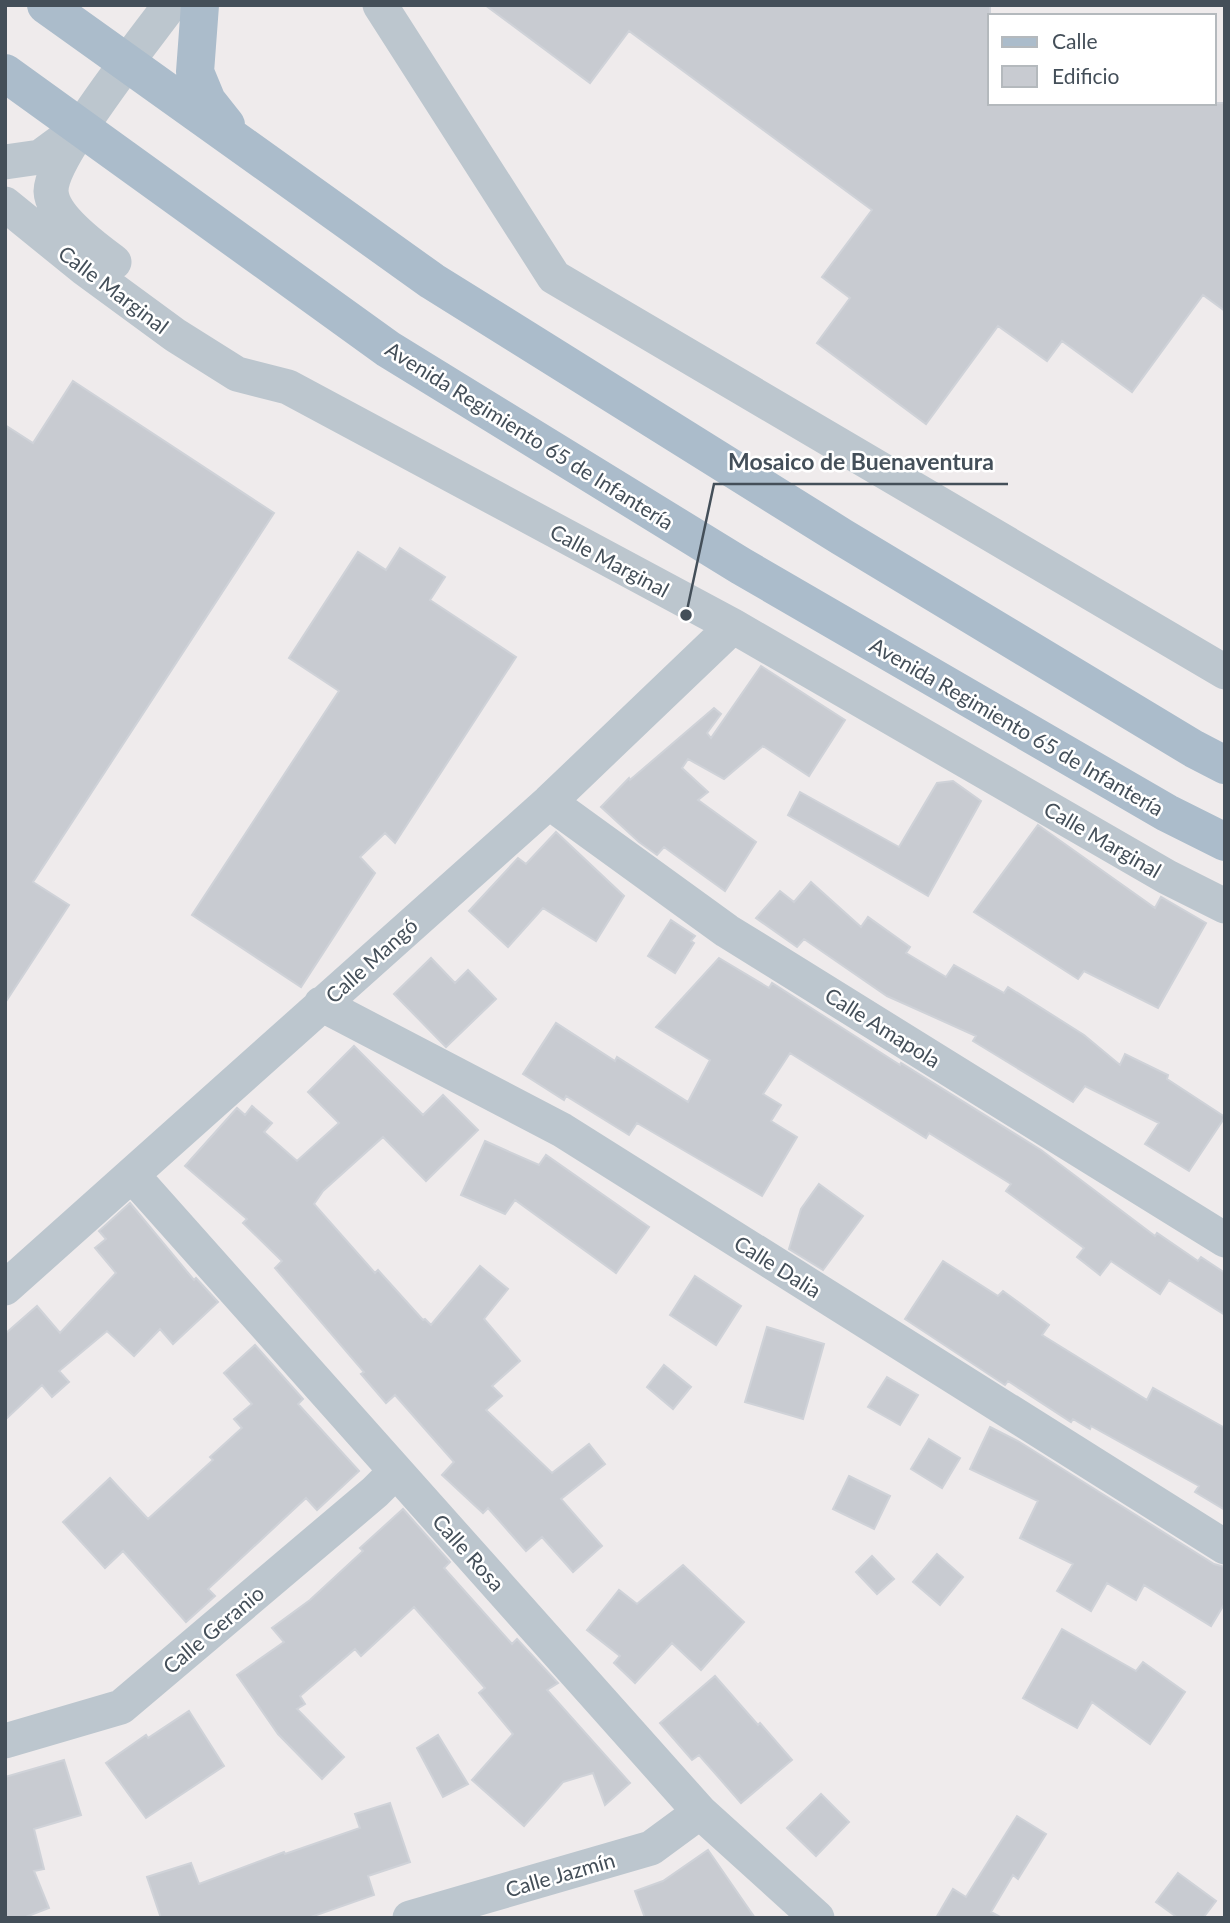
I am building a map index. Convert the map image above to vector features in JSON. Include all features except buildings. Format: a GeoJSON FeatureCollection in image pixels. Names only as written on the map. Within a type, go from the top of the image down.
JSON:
{"type":"FeatureCollection","features":[{"type":"Feature","properties":{"kind":"main road"},"geometry":{"type":"LineString","coordinates":[[46,5],[432,281],[842,537],[1194,749],[1225,765]]}},
{"type":"Feature","properties":{"kind":"main road"},"geometry":{"type":"LineString","coordinates":[[200,5],[195,72],[207,101],[243,146]]}},
{"type":"Feature","properties":{"kind":"main road","name":"Avenida Regimiento 65 de Infantería"},"geometry":{"type":"LineString","coordinates":[[5,73],[388,349],[741,566],[1167,813],[1225,842]]}},
{"type":"Feature","properties":{"kind":"street"},"geometry":{"type":"LineString","coordinates":[[170,5],[80,128],[57,170],[51,191],[60,214],[91,245],[288,387]]}},
{"type":"Feature","properties":{"kind":"street"},"geometry":{"type":"LineString","coordinates":[[380,5],[554,277],[1225,672]]}},
{"type":"Feature","properties":{"kind":"street"},"geometry":{"type":"LineString","coordinates":[[5,162],[40,157],[80,128]]}},
{"type":"Feature","properties":{"kind":"street","name":"Calle Marginal"},"geometry":{"type":"LineString","coordinates":[[5,204],[85,269],[175,335],[237,374],[288,387],[733,626],[1167,877],[1225,906]]}},
{"type":"Feature","properties":{"kind":"street","name":"Calle Mangó"},"geometry":{"type":"LineString","coordinates":[[5,1288],[549,802],[733,626]]}},
{"type":"Feature","properties":{"kind":"street","name":"Calle Amapola"},"geometry":{"type":"LineString","coordinates":[[549,802],[727,930],[1225,1240]]}},
{"type":"Feature","properties":{"kind":"street","name":"Calle Dalia"},"geometry":{"type":"LineString","coordinates":[[321,1004],[562,1129],[1225,1546]]}},
{"type":"Feature","properties":{"kind":"street","name":"Calle Rosa"},"geometry":{"type":"LineString","coordinates":[[132,1175],[700,1812],[817,1918]]}},
{"type":"Feature","properties":{"kind":"street","name":"Calle Geranio"},"geometry":{"type":"LineString","coordinates":[[5,1741],[121,1707],[375,1492],[395,1472]]}},
{"type":"Feature","properties":{"kind":"street","name":"Calle Jazmín"},"geometry":{"type":"LineString","coordinates":[[410,1918],[651,1848],[700,1812]]}},
{"type":"Feature","properties":{"kind":"place","name":"Mosaico de Buenaventura"},"geometry":{"type":"Point","coordinates":[686,615]}}]}
